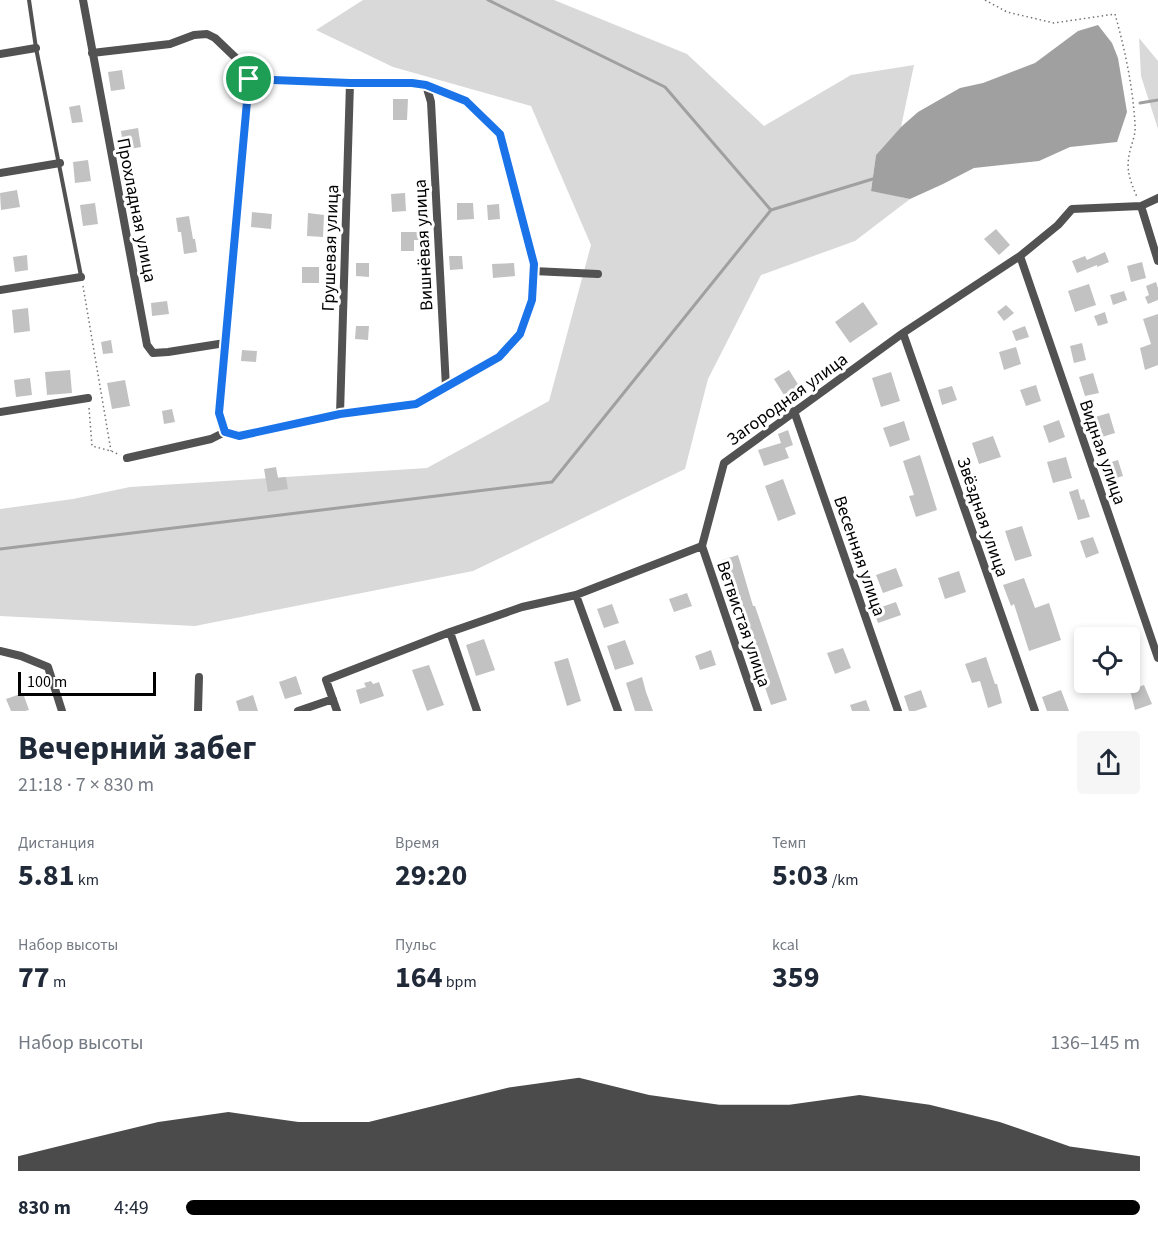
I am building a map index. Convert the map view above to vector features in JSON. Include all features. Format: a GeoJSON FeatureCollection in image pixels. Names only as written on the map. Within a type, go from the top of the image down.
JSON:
{"type":"FeatureCollection","features":[{"type":"Feature","properties":{"kind":"street","name":"Прохладная улица"},"geometry":{"type":"LineString","coordinates":[[83,0],[147,345],[153,353],[225,343]]}},
{"type":"Feature","properties":{"kind":"street"},"geometry":{"type":"LineString","coordinates":[[92,53],[170,44],[194,35],[207,34],[215,38],[238,60],[249,79],[219,413],[225,432]]}},
{"type":"Feature","properties":{"kind":"street"},"geometry":{"type":"LineString","coordinates":[[0,54],[36,48]]}},
{"type":"Feature","properties":{"kind":"street"},"geometry":{"type":"LineString","coordinates":[[127,458],[211,439],[225,432],[239,436],[340,414],[416,404],[499,357],[520,334],[532,300],[534,264],[500,134],[466,101],[426,85],[412,83],[249,79]]}},
{"type":"Feature","properties":{"kind":"street","name":"Грушевая улица"},"geometry":{"type":"LineString","coordinates":[[340,414],[350,83]]}},
{"type":"Feature","properties":{"kind":"street","name":"Вишнёвая улица"},"geometry":{"type":"LineString","coordinates":[[426,85],[430,102],[446,387]]}},
{"type":"Feature","properties":{"kind":"street"},"geometry":{"type":"LineString","coordinates":[[0,173],[60,164]]}},
{"type":"Feature","properties":{"kind":"street","name":"Загородная улица"},"geometry":{"type":"LineString","coordinates":[[702,546],[724,463],[903,333],[1020,256],[1058,225],[1072,209],[1141,206],[1158,198]]}},
{"type":"Feature","properties":{"kind":"street"},"geometry":{"type":"LineString","coordinates":[[1141,206],[1158,261]]}},
{"type":"Feature","properties":{"kind":"street","name":"Видная улица"},"geometry":{"type":"LineString","coordinates":[[1020,256],[1158,658]]}},
{"type":"Feature","properties":{"kind":"street"},"geometry":{"type":"LineString","coordinates":[[533,271],[598,274]]}},
{"type":"Feature","properties":{"kind":"street"},"geometry":{"type":"LineString","coordinates":[[0,290],[81,277]]}},
{"type":"Feature","properties":{"kind":"street","name":"Звёздная улица"},"geometry":{"type":"LineString","coordinates":[[903,333],[1035,711]]}},
{"type":"Feature","properties":{"kind":"street"},"geometry":{"type":"LineString","coordinates":[[0,412],[88,398]]}},
{"type":"Feature","properties":{"kind":"street","name":"Весенняя улица"},"geometry":{"type":"LineString","coordinates":[[794,411],[898,711]]}},
{"type":"Feature","properties":{"kind":"street"},"geometry":{"type":"LineString","coordinates":[[337,711],[326,680],[522,607],[576,595],[702,546]]}},
{"type":"Feature","properties":{"kind":"street","name":"Ветвистая улица"},"geometry":{"type":"LineString","coordinates":[[702,546],[758,711]]}},
{"type":"Feature","properties":{"kind":"street"},"geometry":{"type":"LineString","coordinates":[[576,595],[618,711]]}},
{"type":"Feature","properties":{"kind":"street"},"geometry":{"type":"LineString","coordinates":[[450,632],[477,711]]}},
{"type":"Feature","properties":{"kind":"street"},"geometry":{"type":"LineString","coordinates":[[0,651],[48,666],[62,711]]}},
{"type":"Feature","properties":{"kind":"street"},"geometry":{"type":"LineString","coordinates":[[198,711],[199,677]]}},
{"type":"Feature","properties":{"kind":"street"},"geometry":{"type":"LineString","coordinates":[[298,711],[333,699]]}},
{"type":"Feature","properties":{"kind":"lane"},"geometry":{"type":"LineString","coordinates":[[29,0],[36,48],[81,277]]}},
{"type":"Feature","properties":{"kind":"path"},"geometry":{"type":"LineString","coordinates":[[985,0],[1007,12],[1054,23],[1115,14],[1126,57],[1136,128],[1127,170],[1141,206]]}},
{"type":"Feature","properties":{"kind":"path"},"geometry":{"type":"LineString","coordinates":[[81,277],[111,451]]}},
{"type":"Feature","properties":{"kind":"path"},"geometry":{"type":"LineString","coordinates":[[88,398],[92,446],[127,458]]}},
{"type":"Feature","properties":{"kind":"shaded area"},"geometry":{"type":"Polygon","coordinates":[[[363,0],[554,0],[687,54],[764,126],[851,75],[914,65],[901,127],[876,155],[871,190],[910,199],[855,241],[761,275],[708,379],[685,469],[473,571],[195,626],[0,616],[0,509],[73,499],[130,487],[427,468],[549,401],[591,245],[531,106],[393,67],[316,30],[363,0]]]}},
{"type":"Feature","properties":{"kind":"shaded area"},"geometry":{"type":"Polygon","coordinates":[[[1098,25],[1112,43],[1118,58],[1127,112],[1117,142],[1070,147],[1039,161],[974,168],[910,199],[871,191],[876,155],[918,112],[960,88],[983,83],[1035,63],[1078,31],[1098,25]]]}},
{"type":"Feature","properties":{"kind":"shaded area"},"geometry":{"type":"Polygon","coordinates":[[[1139,38],[1158,61],[1158,129],[1141,76],[1139,38]]]}},
{"type":"Feature","properties":{"kind":"building"},"geometry":{"type":"Polygon","coordinates":[[[122,70],[125,89],[111,91],[108,72],[122,70]]]}},
{"type":"Feature","properties":{"kind":"building"},"geometry":{"type":"Polygon","coordinates":[[[393,99],[408,99],[407,120],[393,120],[393,99]]]}},
{"type":"Feature","properties":{"kind":"building"},"geometry":{"type":"Polygon","coordinates":[[[80,105],[83,122],[72,123],[69,107],[80,105]]]}},
{"type":"Feature","properties":{"kind":"building"},"geometry":{"type":"Polygon","coordinates":[[[138,128],[141,147],[124,150],[121,131],[138,128]]]}},
{"type":"Feature","properties":{"kind":"building"},"geometry":{"type":"Polygon","coordinates":[[[88,160],[91,181],[75,183],[73,162],[88,160]]]}},
{"type":"Feature","properties":{"kind":"building"},"geometry":{"type":"Polygon","coordinates":[[[17,190],[20,207],[1,210],[0,193],[17,190]]]}},
{"type":"Feature","properties":{"kind":"building"},"geometry":{"type":"Polygon","coordinates":[[[405,193],[406,211],[392,212],[391,194],[405,193]]]}},
{"type":"Feature","properties":{"kind":"building"},"geometry":{"type":"Polygon","coordinates":[[[95,203],[98,224],[83,226],[80,205],[95,203]]]}},
{"type":"Feature","properties":{"kind":"building"},"geometry":{"type":"Polygon","coordinates":[[[457,203],[473,203],[474,219],[457,220],[457,203]]]}},
{"type":"Feature","properties":{"kind":"building"},"geometry":{"type":"Polygon","coordinates":[[[499,204],[500,219],[488,220],[487,205],[499,204]]]}},
{"type":"Feature","properties":{"kind":"building"},"geometry":{"type":"Polygon","coordinates":[[[252,212],[272,214],[271,229],[251,227],[252,212]]]}},
{"type":"Feature","properties":{"kind":"building"},"geometry":{"type":"Polygon","coordinates":[[[308,213],[324,215],[323,237],[307,236],[308,213]]]}},
{"type":"Feature","properties":{"kind":"building"},"geometry":{"type":"Polygon","coordinates":[[[189,216],[197,252],[184,254],[181,232],[178,232],[176,218],[189,216]]]}},
{"type":"Feature","properties":{"kind":"building"},"geometry":{"type":"Polygon","coordinates":[[[996,229],[1010,245],[999,255],[984,239],[996,229]]]}},
{"type":"Feature","properties":{"kind":"building"},"geometry":{"type":"Polygon","coordinates":[[[401,232],[426,232],[426,240],[414,240],[414,251],[401,251],[401,232]]]}},
{"type":"Feature","properties":{"kind":"building"},"geometry":{"type":"Polygon","coordinates":[[[1105,252],[1109,262],[1077,273],[1072,261],[1085,256],[1087,260],[1105,252]]]}},
{"type":"Feature","properties":{"kind":"building"},"geometry":{"type":"Polygon","coordinates":[[[27,255],[28,270],[15,272],[13,257],[27,255]]]}},
{"type":"Feature","properties":{"kind":"building"},"geometry":{"type":"Polygon","coordinates":[[[449,256],[462,256],[463,269],[450,270],[449,256]]]}},
{"type":"Feature","properties":{"kind":"building"},"geometry":{"type":"Polygon","coordinates":[[[1142,262],[1146,278],[1131,282],[1127,266],[1142,262]]]}},
{"type":"Feature","properties":{"kind":"building"},"geometry":{"type":"Polygon","coordinates":[[[356,263],[369,263],[369,277],[356,276],[356,263]]]}},
{"type":"Feature","properties":{"kind":"building"},"geometry":{"type":"Polygon","coordinates":[[[514,263],[515,276],[493,278],[492,264],[514,263]]]}},
{"type":"Feature","properties":{"kind":"building"},"geometry":{"type":"Polygon","coordinates":[[[302,267],[319,267],[319,283],[302,283],[302,267]]]}},
{"type":"Feature","properties":{"kind":"building"},"geometry":{"type":"Polygon","coordinates":[[[1156,282],[1158,300],[1148,304],[1145,297],[1149,295],[1146,286],[1156,282]]]}},
{"type":"Feature","properties":{"kind":"building"},"geometry":{"type":"Polygon","coordinates":[[[1089,284],[1096,305],[1075,312],[1068,291],[1089,284]]]}},
{"type":"Feature","properties":{"kind":"building"},"geometry":{"type":"Polygon","coordinates":[[[1124,291],[1127,300],[1113,305],[1110,295],[1124,291]]]}},
{"type":"Feature","properties":{"kind":"building"},"geometry":{"type":"Polygon","coordinates":[[[167,301],[169,314],[152,316],[151,303],[167,301]]]}},
{"type":"Feature","properties":{"kind":"building"},"geometry":{"type":"Polygon","coordinates":[[[863,302],[878,324],[850,343],[835,322],[863,302]]]}},
{"type":"Feature","properties":{"kind":"building"},"geometry":{"type":"Polygon","coordinates":[[[1006,305],[1014,313],[1004,321],[997,312],[1006,305]]]}},
{"type":"Feature","properties":{"kind":"building"},"geometry":{"type":"Polygon","coordinates":[[[28,308],[30,331],[14,333],[12,310],[28,308]]]}},
{"type":"Feature","properties":{"kind":"building"},"geometry":{"type":"Polygon","coordinates":[[[1105,312],[1108,323],[1098,326],[1094,316],[1105,312]]]}},
{"type":"Feature","properties":{"kind":"building"},"geometry":{"type":"Polygon","coordinates":[[[1158,314],[1158,365],[1145,370],[1140,348],[1151,344],[1143,319],[1158,314]]]}},
{"type":"Feature","properties":{"kind":"building"},"geometry":{"type":"Polygon","coordinates":[[[356,326],[369,326],[368,340],[355,339],[356,326]]]}},
{"type":"Feature","properties":{"kind":"building"},"geometry":{"type":"Polygon","coordinates":[[[1025,326],[1029,337],[1016,341],[1012,331],[1025,326]]]}},
{"type":"Feature","properties":{"kind":"building"},"geometry":{"type":"Polygon","coordinates":[[[111,340],[113,353],[103,354],[101,342],[111,340]]]}},
{"type":"Feature","properties":{"kind":"building"},"geometry":{"type":"Polygon","coordinates":[[[1082,343],[1086,360],[1074,363],[1070,346],[1082,343]]]}},
{"type":"Feature","properties":{"kind":"building"},"geometry":{"type":"Polygon","coordinates":[[[1016,347],[1021,364],[1004,370],[999,352],[1016,347]]]}},
{"type":"Feature","properties":{"kind":"building"},"geometry":{"type":"Polygon","coordinates":[[[242,350],[257,351],[256,362],[241,361],[242,350]]]}},
{"type":"Feature","properties":{"kind":"building"},"geometry":{"type":"Polygon","coordinates":[[[70,370],[72,393],[47,395],[45,372],[70,370]]]}},
{"type":"Feature","properties":{"kind":"building"},"geometry":{"type":"Polygon","coordinates":[[[789,370],[799,386],[784,395],[774,379],[789,370]]]}},
{"type":"Feature","properties":{"kind":"building"},"geometry":{"type":"Polygon","coordinates":[[[891,372],[900,401],[881,407],[872,378],[891,372]]]}},
{"type":"Feature","properties":{"kind":"building"},"geometry":{"type":"Polygon","coordinates":[[[1093,373],[1099,393],[1085,396],[1079,377],[1093,373]]]}},
{"type":"Feature","properties":{"kind":"building"},"geometry":{"type":"Polygon","coordinates":[[[30,378],[32,395],[16,397],[14,380],[30,378]]]}},
{"type":"Feature","properties":{"kind":"building"},"geometry":{"type":"Polygon","coordinates":[[[125,380],[130,406],[112,409],[107,383],[125,380]]]}},
{"type":"Feature","properties":{"kind":"building"},"geometry":{"type":"Polygon","coordinates":[[[1036,385],[1041,401],[1026,406],[1020,390],[1036,385]]]}},
{"type":"Feature","properties":{"kind":"building"},"geometry":{"type":"Polygon","coordinates":[[[952,386],[957,400],[942,405],[938,390],[952,386]]]}},
{"type":"Feature","properties":{"kind":"building"},"geometry":{"type":"Polygon","coordinates":[[[172,409],[175,422],[164,424],[162,411],[172,409]]]}},
{"type":"Feature","properties":{"kind":"building"},"geometry":{"type":"Polygon","coordinates":[[[1109,413],[1115,433],[1102,437],[1095,417],[1109,413]]]}},
{"type":"Feature","properties":{"kind":"building"},"geometry":{"type":"Polygon","coordinates":[[[1059,420],[1065,437],[1049,443],[1043,426],[1059,420]]]}},
{"type":"Feature","properties":{"kind":"building"},"geometry":{"type":"Polygon","coordinates":[[[904,421],[910,440],[890,447],[883,428],[904,421]]]}},
{"type":"Feature","properties":{"kind":"building"},"geometry":{"type":"Polygon","coordinates":[[[788,430],[793,445],[785,448],[789,458],[764,466],[758,450],[781,443],[778,434],[788,430]]]}},
{"type":"Feature","properties":{"kind":"building"},"geometry":{"type":"Polygon","coordinates":[[[993,436],[1001,457],[979,464],[972,443],[993,436]]]}},
{"type":"Feature","properties":{"kind":"building"},"geometry":{"type":"Polygon","coordinates":[[[920,455],[937,510],[916,517],[909,496],[914,495],[903,461],[920,455]]]}},
{"type":"Feature","properties":{"kind":"building"},"geometry":{"type":"Polygon","coordinates":[[[1066,457],[1072,478],[1053,483],[1047,462],[1066,457]]]}},
{"type":"Feature","properties":{"kind":"building"},"geometry":{"type":"Polygon","coordinates":[[[1118,460],[1123,476],[1113,479],[1108,463],[1118,460]]]}},
{"type":"Feature","properties":{"kind":"building"},"geometry":{"type":"Polygon","coordinates":[[[276,467],[278,478],[286,477],[288,489],[268,492],[264,469],[276,467]]]}},
{"type":"Feature","properties":{"kind":"building"},"geometry":{"type":"Polygon","coordinates":[[[783,479],[796,514],[778,521],[765,486],[783,479]]]}},
{"type":"Feature","properties":{"kind":"building"},"geometry":{"type":"Polygon","coordinates":[[[1078,489],[1090,517],[1078,520],[1069,492],[1078,489]]]}},
{"type":"Feature","properties":{"kind":"building"},"geometry":{"type":"Polygon","coordinates":[[[1022,526],[1032,556],[1015,561],[1005,531],[1022,526]]]}},
{"type":"Feature","properties":{"kind":"building"},"geometry":{"type":"Polygon","coordinates":[[[1093,537],[1099,553],[1086,558],[1080,541],[1093,537]]]}},
{"type":"Feature","properties":{"kind":"building"},"geometry":{"type":"Polygon","coordinates":[[[738,555],[753,606],[755,606],[787,700],[771,705],[722,560],[738,555]]]}},
{"type":"Feature","properties":{"kind":"building"},"geometry":{"type":"Polygon","coordinates":[[[896,568],[903,586],[883,593],[876,575],[896,568]]]}},
{"type":"Feature","properties":{"kind":"building"},"geometry":{"type":"Polygon","coordinates":[[[959,571],[966,592],[945,599],[938,578],[959,571]]]}},
{"type":"Feature","properties":{"kind":"building"},"geometry":{"type":"Polygon","coordinates":[[[1024,578],[1035,608],[1049,603],[1061,640],[1029,651],[1014,604],[1011,606],[1003,585],[1024,578]]]}},
{"type":"Feature","properties":{"kind":"building"},"geometry":{"type":"Polygon","coordinates":[[[687,593],[692,606],[674,612],[669,599],[687,593]]]}},
{"type":"Feature","properties":{"kind":"building"},"geometry":{"type":"Polygon","coordinates":[[[896,602],[901,615],[878,623],[873,610],[896,602]]]}},
{"type":"Feature","properties":{"kind":"building"},"geometry":{"type":"Polygon","coordinates":[[[612,604],[619,623],[604,628],[597,609],[612,604]]]}},
{"type":"Feature","properties":{"kind":"building"},"geometry":{"type":"Polygon","coordinates":[[[484,639],[495,670],[476,676],[466,645],[484,639]]]}},
{"type":"Feature","properties":{"kind":"building"},"geometry":{"type":"Polygon","coordinates":[[[625,640],[634,664],[615,670],[607,646],[625,640]]]}},
{"type":"Feature","properties":{"kind":"building"},"geometry":{"type":"Polygon","coordinates":[[[843,648],[851,668],[835,674],[827,653],[843,648]]]}},
{"type":"Feature","properties":{"kind":"building"},"geometry":{"type":"Polygon","coordinates":[[[711,650],[716,665],[700,670],[695,656],[711,650]]]}},
{"type":"Feature","properties":{"kind":"building"},"geometry":{"type":"Polygon","coordinates":[[[986,657],[1002,703],[988,708],[980,681],[972,683],[965,664],[986,657]]]}},
{"type":"Feature","properties":{"kind":"building"},"geometry":{"type":"Polygon","coordinates":[[[568,658],[581,701],[567,706],[554,662],[568,658]]]}},
{"type":"Feature","properties":{"kind":"building"},"geometry":{"type":"Polygon","coordinates":[[[429,665],[444,705],[427,711],[412,670],[429,665]]]}},
{"type":"Feature","properties":{"kind":"building"},"geometry":{"type":"Polygon","coordinates":[[[296,676],[302,694],[285,699],[279,682],[296,676]]]}},
{"type":"Feature","properties":{"kind":"building"},"geometry":{"type":"Polygon","coordinates":[[[642,677],[653,711],[635,711],[626,683],[642,677]]]}},
{"type":"Feature","properties":{"kind":"building"},"geometry":{"type":"Polygon","coordinates":[[[371,681],[373,684],[379,682],[384,696],[360,704],[356,690],[366,687],[364,683],[371,681]]]}},
{"type":"Feature","properties":{"kind":"building"},"geometry":{"type":"Polygon","coordinates":[[[1144,685],[1152,704],[1135,710],[1131,693],[1140,693],[1140,686],[1144,685]]]}},
{"type":"Feature","properties":{"kind":"building"},"geometry":{"type":"Polygon","coordinates":[[[921,690],[927,707],[909,711],[904,696],[921,690]]]}},
{"type":"Feature","properties":{"kind":"building"},"geometry":{"type":"Polygon","coordinates":[[[1061,690],[1069,711],[1047,711],[1042,697],[1061,690]]]}},
{"type":"Feature","properties":{"kind":"building"},"geometry":{"type":"Polygon","coordinates":[[[23,693],[29,710],[11,711],[6,699],[23,693]]]}},
{"type":"Feature","properties":{"kind":"building"},"geometry":{"type":"Polygon","coordinates":[[[253,695],[258,711],[239,711],[236,701],[253,695]]]}},
{"type":"Feature","properties":{"kind":"building"},"geometry":{"type":"Polygon","coordinates":[[[866,700],[870,711],[852,711],[850,705],[866,700]]]}},
{"type":"Feature","properties":{"kind":"waterway"},"geometry":{"type":"LineString","coordinates":[[488,0],[665,87],[770,209]]}},
{"type":"Feature","properties":{"kind":"waterway"},"geometry":{"type":"LineString","coordinates":[[1140,103],[1158,100]]}},
{"type":"Feature","properties":{"kind":"waterway"},"geometry":{"type":"LineString","coordinates":[[0,549],[552,482],[771,210],[876,178]]}},
{"type":"Feature","properties":{"kind":"route"},"geometry":{"type":"LineString","coordinates":[[249,79],[426,85],[466,101],[500,134],[534,264],[532,300],[520,334],[499,357],[416,404],[340,414],[239,436],[225,432],[219,413],[249,79]]}}]}
